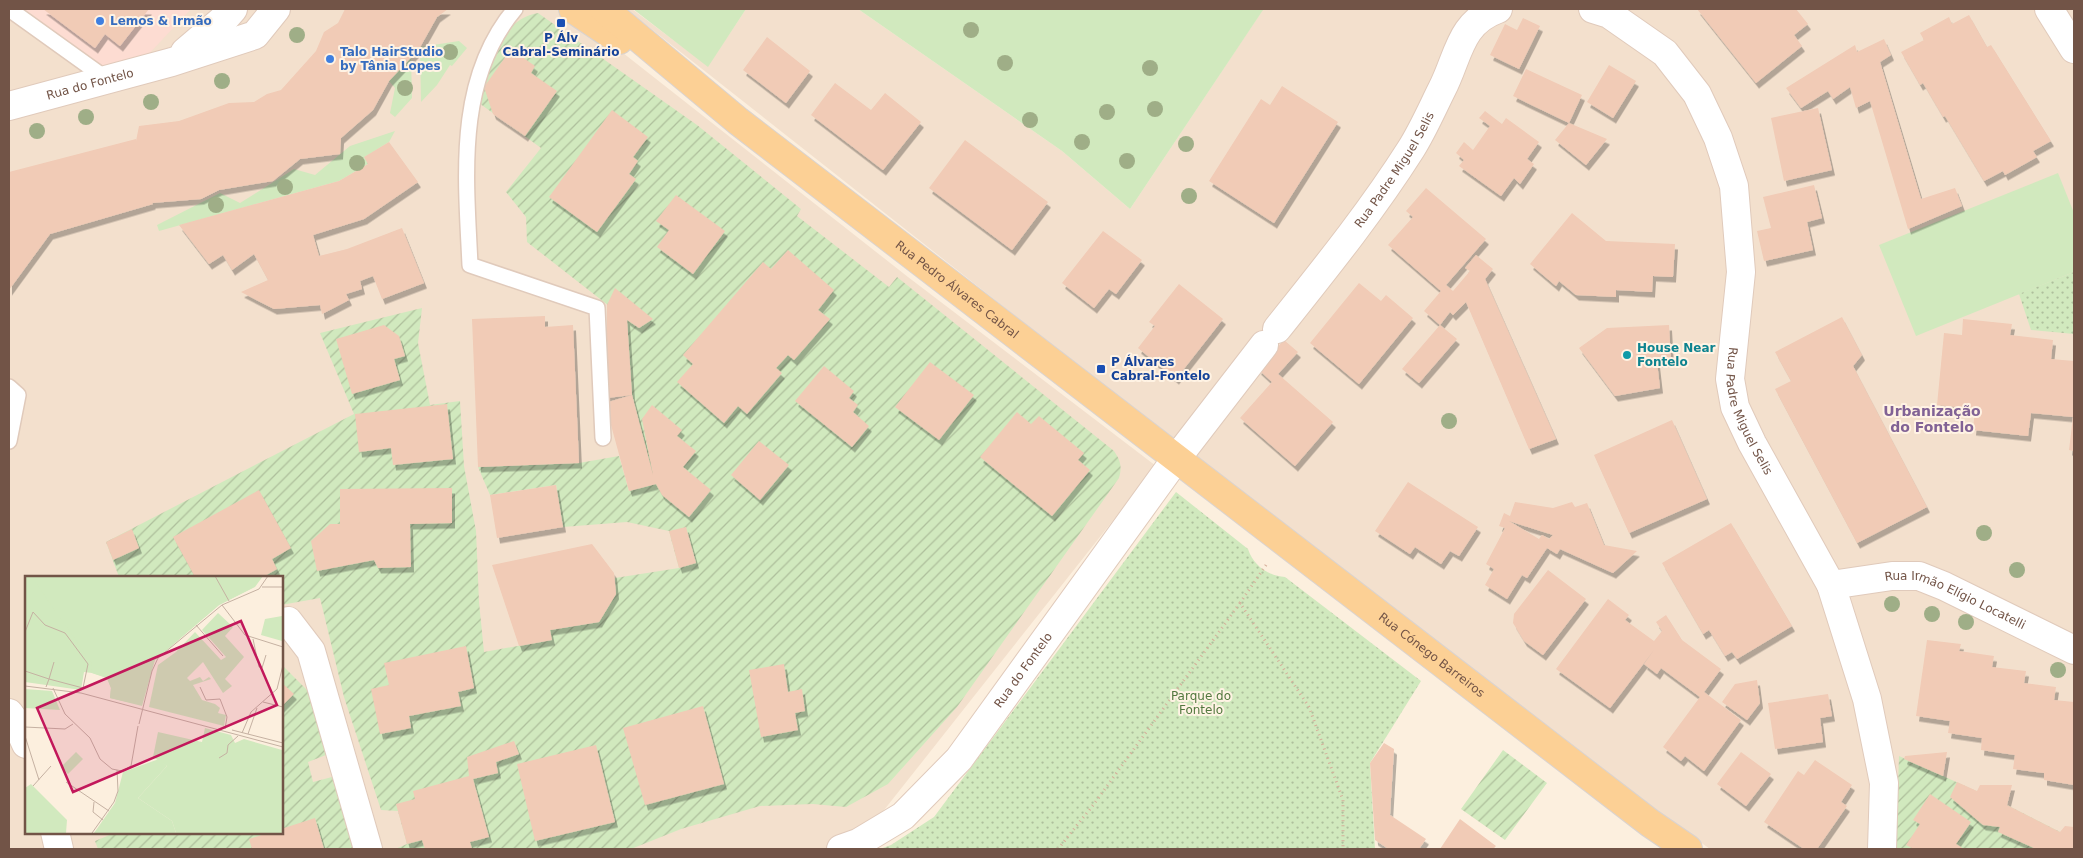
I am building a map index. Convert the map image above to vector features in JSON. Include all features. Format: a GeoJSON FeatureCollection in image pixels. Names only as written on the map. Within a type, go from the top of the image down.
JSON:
{"type":"FeatureCollection","features":[{"type":"Feature","properties":{"kind":"main road","name":"Rua Pedro Álvares Cabral"},"geometry":{"type":"LineString","coordinates":[[573,9],[738,121]]}},
{"type":"Feature","properties":{"kind":"main road","name":"Rua Pedro Álvares Cabral"},"geometry":{"type":"LineString","coordinates":[[604,9],[738,121],[1176,459]]}},
{"type":"Feature","properties":{"kind":"main road","name":"Rua Cónego Barreiros"},"geometry":{"type":"LineString","coordinates":[[1176,459],[1650,823],[1688,849]]}},
{"type":"Feature","properties":{"kind":"street","name":"Rua do Fontelo"},"geometry":{"type":"LineString","coordinates":[[172,62],[208,34],[233,9]]}},
{"type":"Feature","properties":{"kind":"street","name":"Rua do Fontelo"},"geometry":{"type":"LineString","coordinates":[[9,106],[172,62],[255,35],[276,9]]}},
{"type":"Feature","properties":{"kind":"street","name":"Rua Padre Miguel Selis"},"geometry":{"type":"LineString","coordinates":[[1176,459],[1355,230],[1412,148],[1448,78],[1464,36],[1472,24],[1483,14],[1498,9]]}},
{"type":"Feature","properties":{"kind":"street","name":"Rua Padre Miguel Selis"},"geometry":{"type":"LineString","coordinates":[[1593,9],[1622,16],[1665,53],[1697,94],[1718,138],[1734,186],[1739,230],[1741,272],[1730,379],[1735,407],[1752,443],[1831,585],[1867,699],[1884,783],[1882,849]]}},
{"type":"Feature","properties":{"kind":"street"},"geometry":{"type":"LineString","coordinates":[[2048,9],[2074,49]]}},
{"type":"Feature","properties":{"kind":"street","name":"Rua do Fontelo"},"geometry":{"type":"LineString","coordinates":[[840,849],[858,843],[903,816],[959,759],[1176,459]]}},
{"type":"Feature","properties":{"kind":"street","name":"Rua Irmão Elígio Locatelli"},"geometry":{"type":"LineString","coordinates":[[1831,585],[1892,576],[1919,576],[1944,586],[2074,650]]}},
{"type":"Feature","properties":{"kind":"street"},"geometry":{"type":"LineString","coordinates":[[288,621],[310,651],[368,849]]}},
{"type":"Feature","properties":{"kind":"street"},"geometry":{"type":"LineString","coordinates":[[9,713],[18,724],[25,742]]}},
{"type":"Feature","properties":{"kind":"street"},"geometry":{"type":"LineString","coordinates":[[56,833],[59,849]]}},
{"type":"Feature","properties":{"kind":"lane"},"geometry":{"type":"LineString","coordinates":[[9,9],[108,80]]}},
{"type":"Feature","properties":{"kind":"lane"},"geometry":{"type":"LineString","coordinates":[[515,9],[502,24],[485,54],[475,84],[470,111],[466,192],[470,266],[596,308],[602,438]]}},
{"type":"Feature","properties":{"kind":"lane"},"geometry":{"type":"LineString","coordinates":[[9,388],[18,395],[9,442]]}},
{"type":"Feature","properties":{"kind":"path"},"geometry":{"type":"LineString","coordinates":[[1058,849],[1094,804],[1283,542]]}},
{"type":"Feature","properties":{"kind":"path"},"geometry":{"type":"LineString","coordinates":[[1240,603],[1309,708],[1343,800],[1343,849]]}},
{"type":"Feature","properties":{"kind":"shaded area"},"geometry":{"type":"Polygon","coordinates":[[[9,9],[567,9],[908,277],[1156,466],[858,843],[838,849],[9,849],[9,9]]]}},
{"type":"Feature","properties":{"kind":"shaded area"},"geometry":{"type":"Polygon","coordinates":[[[9,9],[191,9],[115,90],[9,9]]]}},
{"type":"Feature","properties":{"kind":"shaded area"},"geometry":{"type":"Polygon","coordinates":[[[626,9],[632,9],[708,66],[746,9],[858,9],[1062,151],[1130,209],[1262,11],[1261,9],[2074,9],[2074,849],[1710,849],[1647,804],[1202,463],[626,9]]]}},
{"type":"Feature","properties":{"kind":"green space"},"geometry":{"type":"Polygon","coordinates":[[[633,9],[746,9],[708,67],[633,9]]]}},
{"type":"Feature","properties":{"kind":"green space"},"geometry":{"type":"Polygon","coordinates":[[[858,9],[1263,10],[1130,209],[1062,151],[858,9]]]}},
{"type":"Feature","properties":{"kind":"green space"},"geometry":{"type":"Polygon","coordinates":[[[538,13],[697,125],[801,209],[797,216],[889,287],[897,277],[1114,451],[1119,461],[1121,467],[1119,478],[957,707],[888,784],[846,807],[813,804],[760,806],[681,829],[631,849],[395,849],[407,844],[398,811],[381,810],[344,697],[320,598],[282,605],[282,576],[119,576],[106,542],[354,414],[320,333],[422,308],[418,343],[430,405],[460,401],[464,466],[476,531],[479,602],[484,652],[551,640],[550,630],[599,622],[616,594],[615,578],[679,568],[669,531],[627,522],[563,527],[556,485],[490,495],[478,467],[579,463],[619,456],[629,491],[655,484],[632,395],[627,320],[527,242],[526,217],[506,192],[541,148],[479,103],[485,76],[496,48],[513,25],[525,17],[538,13]]]}},
{"type":"Feature","properties":{"kind":"green space"},"geometry":{"type":"Polygon","coordinates":[[[459,41],[467,48],[452,66],[450,65],[437,85],[421,102],[420,47],[459,41]]]}},
{"type":"Feature","properties":{"kind":"green space"},"geometry":{"type":"Polygon","coordinates":[[[411,57],[412,98],[395,117],[390,113],[395,88],[389,81],[411,57]]]}},
{"type":"Feature","properties":{"kind":"green space"},"geometry":{"type":"Polygon","coordinates":[[[395,131],[389,142],[365,157],[368,164],[339,181],[159,231],[157,225],[220,193],[240,203],[294,169],[315,175],[350,146],[395,131]]]}},
{"type":"Feature","properties":{"kind":"green space"},"geometry":{"type":"Polygon","coordinates":[[[2058,173],[2074,213],[2074,272],[1916,336],[1879,245],[2058,173]]]}},
{"type":"Feature","properties":{"kind":"green space"},"geometry":{"type":"Polygon","coordinates":[[[2074,272],[2074,334],[2031,330],[2019,294],[2074,272]]]}},
{"type":"Feature","properties":{"kind":"green space","name":"Parque do Fontelo"},"geometry":{"type":"Polygon","coordinates":[[[1176,492],[1248,549],[1257,565],[1262,569],[1285,577],[1421,681],[1370,763],[1375,849],[880,849],[891,845],[934,817],[1176,492]]]}},
{"type":"Feature","properties":{"kind":"green space"},"geometry":{"type":"Polygon","coordinates":[[[282,665],[308,691],[326,755],[308,762],[313,782],[332,777],[354,849],[98,849],[95,841],[115,833],[282,833],[282,665]]]}},
{"type":"Feature","properties":{"kind":"green space"},"geometry":{"type":"Polygon","coordinates":[[[1503,750],[1547,783],[1505,840],[1461,809],[1503,750]]]}},
{"type":"Feature","properties":{"kind":"green space"},"geometry":{"type":"Polygon","coordinates":[[[1899,756],[2007,805],[2074,839],[2074,849],[1896,849],[1899,756]]]}},
{"type":"Feature","properties":{"kind":"building","name":"Lemos & Irmão"},"geometry":{"type":"Polygon","coordinates":[[[43,9],[149,9],[120,46],[105,34],[95,48],[43,9]]]}},
{"type":"Feature","properties":{"kind":"building"},"geometry":{"type":"Polygon","coordinates":[[[345,9],[448,9],[437,17],[419,49],[389,81],[373,110],[341,138],[340,154],[300,159],[273,181],[219,190],[201,199],[152,203],[50,234],[9,290],[9,172],[136,139],[136,141],[139,126],[179,121],[229,103],[254,102],[267,94],[281,90],[316,51],[324,32],[338,23],[345,9]]]}},
{"type":"Feature","properties":{"kind":"building"},"geometry":{"type":"Polygon","coordinates":[[[1697,9],[1796,9],[1808,24],[1794,35],[1802,46],[1756,83],[1697,9]]]}},
{"type":"Feature","properties":{"kind":"building"},"geometry":{"type":"Polygon","coordinates":[[[1969,15],[1987,47],[1991,45],[2051,141],[2033,151],[2037,157],[2005,175],[2003,171],[1984,181],[1945,116],[1943,117],[1923,83],[1920,85],[1901,52],[1924,40],[1920,33],[1949,17],[1952,24],[1969,15]]]}},
{"type":"Feature","properties":{"kind":"building"},"geometry":{"type":"Polygon","coordinates":[[[1523,18],[1540,26],[1519,69],[1490,55],[1505,24],[1517,30],[1523,18]]]}},
{"type":"Feature","properties":{"kind":"building"},"geometry":{"type":"Polygon","coordinates":[[[767,37],[810,71],[786,103],[743,70],[767,37]]]}},
{"type":"Feature","properties":{"kind":"building"},"geometry":{"type":"Polygon","coordinates":[[[1884,39],[1891,55],[1880,62],[1921,199],[1955,188],[1962,206],[1908,229],[1870,101],[1856,108],[1850,87],[1833,99],[1828,91],[1801,108],[1786,88],[1855,45],[1857,52],[1884,39]]]}},
{"type":"Feature","properties":{"kind":"building"},"geometry":{"type":"Polygon","coordinates":[[[511,49],[535,66],[531,73],[557,91],[525,136],[493,114],[484,87],[511,49]]]}},
{"type":"Feature","properties":{"kind":"building"},"geometry":{"type":"Polygon","coordinates":[[[1609,65],[1636,81],[1613,118],[1587,102],[1609,65]]]}},
{"type":"Feature","properties":{"kind":"building"},"geometry":{"type":"Polygon","coordinates":[[[1526,69],[1582,95],[1569,123],[1513,96],[1526,69]]]}},
{"type":"Feature","properties":{"kind":"building"},"geometry":{"type":"Polygon","coordinates":[[[835,83],[871,110],[885,93],[921,122],[883,170],[811,115],[835,83]]]}},
{"type":"Feature","properties":{"kind":"building"},"geometry":{"type":"Polygon","coordinates":[[[1282,86],[1338,122],[1274,223],[1209,181],[1261,99],[1270,105],[1282,86]]]}},
{"type":"Feature","properties":{"kind":"building"},"geometry":{"type":"Polygon","coordinates":[[[1818,108],[1832,170],[1784,181],[1771,118],[1818,108]]]}},
{"type":"Feature","properties":{"kind":"building"},"geometry":{"type":"Polygon","coordinates":[[[612,110],[648,137],[633,157],[638,161],[629,174],[636,179],[597,232],[549,197],[612,110]]]}},
{"type":"Feature","properties":{"kind":"building"},"geometry":{"type":"Polygon","coordinates":[[[1485,111],[1502,124],[1506,118],[1539,142],[1527,159],[1534,164],[1520,184],[1514,178],[1501,196],[1459,166],[1464,160],[1456,153],[1464,142],[1473,150],[1490,126],[1479,118],[1485,111]]]}},
{"type":"Feature","properties":{"kind":"building"},"geometry":{"type":"Polygon","coordinates":[[[1569,123],[1607,139],[1586,165],[1555,140],[1569,123]]]}},
{"type":"Feature","properties":{"kind":"building"},"geometry":{"type":"Polygon","coordinates":[[[965,140],[1048,202],[1012,250],[929,188],[965,140]]]}},
{"type":"Feature","properties":{"kind":"building"},"geometry":{"type":"Polygon","coordinates":[[[389,142],[418,182],[364,219],[313,235],[319,256],[347,249],[402,228],[424,283],[382,299],[373,276],[360,281],[362,289],[346,294],[349,300],[322,314],[320,305],[274,309],[241,292],[268,280],[254,254],[232,270],[223,255],[209,264],[179,225],[339,181],[368,164],[364,157],[389,142]]]}},
{"type":"Feature","properties":{"kind":"building"},"geometry":{"type":"Polygon","coordinates":[[[1814,185],[1822,218],[1807,222],[1813,250],[1764,261],[1757,231],[1771,228],[1763,197],[1814,185]]]}},
{"type":"Feature","properties":{"kind":"building"},"geometry":{"type":"Polygon","coordinates":[[[1426,188],[1486,239],[1446,285],[1453,291],[1470,271],[1465,268],[1476,255],[1493,269],[1485,279],[1556,439],[1529,449],[1466,302],[1453,315],[1450,312],[1440,325],[1424,311],[1441,291],[1388,245],[1413,217],[1406,211],[1426,188]]]}},
{"type":"Feature","properties":{"kind":"building"},"geometry":{"type":"Polygon","coordinates":[[[676,195],[725,231],[693,274],[657,247],[669,230],[656,221],[676,195]]]}},
{"type":"Feature","properties":{"kind":"building"},"geometry":{"type":"Polygon","coordinates":[[[1572,213],[1606,241],[1675,244],[1673,277],[1653,276],[1652,292],[1616,290],[1616,297],[1576,295],[1559,281],[1556,286],[1530,264],[1572,213]]]}},
{"type":"Feature","properties":{"kind":"building"},"geometry":{"type":"Polygon","coordinates":[[[1103,231],[1142,260],[1116,294],[1109,289],[1094,308],[1062,283],[1103,231]]]}},
{"type":"Feature","properties":{"kind":"building"},"geometry":{"type":"Polygon","coordinates":[[[788,250],[834,290],[818,310],[830,319],[794,360],[788,355],[776,368],[782,373],[747,414],[738,406],[724,423],[677,382],[693,364],[683,355],[763,262],[771,269],[788,250]]]}},
{"type":"Feature","properties":{"kind":"building"},"geometry":{"type":"Polygon","coordinates":[[[1359,283],[1381,301],[1386,295],[1413,318],[1359,384],[1310,343],[1359,283]]]}},
{"type":"Feature","properties":{"kind":"building"},"geometry":{"type":"Polygon","coordinates":[[[1179,284],[1223,319],[1176,379],[1138,348],[1155,326],[1149,322],[1179,284]]]}},
{"type":"Feature","properties":{"kind":"building"},"geometry":{"type":"Polygon","coordinates":[[[615,288],[653,319],[639,328],[627,320],[632,395],[607,398],[607,305],[615,288]]]}},
{"type":"Feature","properties":{"kind":"building"},"geometry":{"type":"Polygon","coordinates":[[[545,316],[545,327],[573,325],[579,463],[478,467],[472,319],[545,316]]]}},
{"type":"Feature","properties":{"kind":"building"},"geometry":{"type":"Polygon","coordinates":[[[1842,317],[1862,355],[1853,366],[1927,507],[1857,543],[1775,389],[1791,381],[1775,352],[1842,317]]]}},
{"type":"Feature","properties":{"kind":"building"},"geometry":{"type":"Polygon","coordinates":[[[1963,319],[2012,324],[2010,335],[2053,340],[2051,359],[2074,361],[2074,451],[2069,450],[2073,417],[2031,413],[2028,436],[1973,430],[1975,409],[1937,405],[1944,333],[1962,335],[1963,319]]]}},
{"type":"Feature","properties":{"kind":"building"},"geometry":{"type":"Polygon","coordinates":[[[384,325],[399,336],[405,356],[394,359],[400,380],[352,394],[336,339],[384,325]]]}},
{"type":"Feature","properties":{"kind":"building"},"geometry":{"type":"Polygon","coordinates":[[[1440,325],[1457,339],[1419,383],[1402,369],[1440,325]]]}},
{"type":"Feature","properties":{"kind":"building","name":"House Near Fontelo"},"geometry":{"type":"Polygon","coordinates":[[[1669,325],[1671,361],[1657,362],[1660,388],[1615,396],[1579,348],[1607,328],[1669,325]]]}},
{"type":"Feature","properties":{"kind":"building"},"geometry":{"type":"Polygon","coordinates":[[[1284,340],[1298,352],[1278,374],[1333,422],[1295,466],[1240,418],[1272,382],[1258,369],[1284,340]]]}},
{"type":"Feature","properties":{"kind":"building"},"geometry":{"type":"Polygon","coordinates":[[[930,362],[974,395],[939,440],[895,407],[930,362]]]}},
{"type":"Feature","properties":{"kind":"building"},"geometry":{"type":"Polygon","coordinates":[[[824,366],[854,391],[849,398],[858,405],[853,412],[869,426],[852,447],[795,401],[824,366]]]}},
{"type":"Feature","properties":{"kind":"building"},"geometry":{"type":"Polygon","coordinates":[[[632,395],[653,475],[642,419],[652,405],[682,430],[677,436],[696,451],[683,467],[711,490],[689,517],[662,495],[656,484],[629,491],[605,403],[632,395]]]}},
{"type":"Feature","properties":{"kind":"building"},"geometry":{"type":"Polygon","coordinates":[[[447,404],[453,459],[393,465],[391,448],[359,452],[355,414],[447,404]]]}},
{"type":"Feature","properties":{"kind":"building"},"geometry":{"type":"Polygon","coordinates":[[[1017,412],[1031,424],[1039,416],[1084,453],[1078,460],[1090,470],[1052,516],[980,457],[1017,412]]]}},
{"type":"Feature","properties":{"kind":"building"},"geometry":{"type":"Polygon","coordinates":[[[1672,420],[1707,499],[1629,533],[1594,455],[1672,420]]]}},
{"type":"Feature","properties":{"kind":"building"},"geometry":{"type":"Polygon","coordinates":[[[759,441],[789,465],[760,500],[731,475],[759,441]]]}},
{"type":"Feature","properties":{"kind":"building"},"geometry":{"type":"Polygon","coordinates":[[[1408,482],[1478,527],[1459,556],[1450,551],[1441,564],[1415,547],[1410,554],[1375,531],[1408,482]]]}},
{"type":"Feature","properties":{"kind":"building"},"geometry":{"type":"Polygon","coordinates":[[[556,485],[563,527],[497,538],[490,495],[556,485]]]}},
{"type":"Feature","properties":{"kind":"building"},"geometry":{"type":"Polygon","coordinates":[[[452,488],[452,523],[410,524],[411,567],[378,568],[374,560],[317,571],[311,541],[330,524],[340,524],[340,489],[452,488]]]}},
{"type":"Feature","properties":{"kind":"building"},"geometry":{"type":"Polygon","coordinates":[[[259,490],[291,548],[272,559],[277,569],[265,576],[194,576],[173,537],[259,490]]]}},
{"type":"Feature","properties":{"kind":"building"},"geometry":{"type":"Polygon","coordinates":[[[1515,502],[1553,508],[1572,502],[1575,507],[1587,503],[1604,545],[1637,551],[1613,573],[1560,549],[1557,554],[1547,548],[1527,578],[1522,575],[1507,599],[1485,585],[1494,569],[1486,564],[1505,528],[1499,526],[1504,513],[1510,516],[1515,502]],[[1509,521],[1539,539],[1542,535],[1549,539],[1553,535],[1509,521]]]}},
{"type":"Feature","properties":{"kind":"building"},"geometry":{"type":"Polygon","coordinates":[[[1731,523],[1792,626],[1737,659],[1732,652],[1725,656],[1709,630],[1703,634],[1662,563],[1731,523]]]}},
{"type":"Feature","properties":{"kind":"building"},"geometry":{"type":"Polygon","coordinates":[[[686,527],[696,563],[679,568],[669,531],[686,527]]]}},
{"type":"Feature","properties":{"kind":"building"},"geometry":{"type":"Polygon","coordinates":[[[132,529],[139,548],[113,560],[106,542],[132,529]]]}},
{"type":"Feature","properties":{"kind":"building"},"geometry":{"type":"Polygon","coordinates":[[[592,544],[614,573],[616,594],[599,622],[550,630],[552,640],[519,646],[492,565],[592,544]]]}},
{"type":"Feature","properties":{"kind":"building"},"geometry":{"type":"Polygon","coordinates":[[[1548,570],[1586,599],[1543,655],[1524,641],[1513,623],[1514,614],[1548,570]]]}},
{"type":"Feature","properties":{"kind":"building"},"geometry":{"type":"Polygon","coordinates":[[[1608,599],[1629,615],[1625,620],[1654,641],[1662,631],[1656,622],[1666,615],[1682,640],[1721,669],[1704,692],[1741,720],[1704,771],[1685,756],[1681,761],[1663,747],[1700,697],[1661,668],[1657,674],[1644,664],[1654,650],[1610,708],[1556,669],[1608,599]]]}},
{"type":"Feature","properties":{"kind":"building"},"geometry":{"type":"Polygon","coordinates":[[[1927,640],[1961,644],[1959,651],[1994,656],[1992,667],[2026,671],[2024,683],[2056,687],[2054,700],[2074,702],[2074,785],[2044,780],[2044,773],[2013,769],[2015,755],[1981,750],[1982,738],[1948,733],[1950,721],[1916,716],[1927,640]]]}},
{"type":"Feature","properties":{"kind":"building"},"geometry":{"type":"Polygon","coordinates":[[[466,646],[474,688],[458,692],[461,706],[409,716],[411,728],[380,734],[371,689],[389,685],[384,663],[466,646]]]}},
{"type":"Feature","properties":{"kind":"building"},"geometry":{"type":"Polygon","coordinates":[[[784,664],[788,692],[802,689],[805,711],[795,713],[798,730],[761,737],[749,670],[784,664]]]}},
{"type":"Feature","properties":{"kind":"building"},"geometry":{"type":"Polygon","coordinates":[[[1757,680],[1760,703],[1747,720],[1722,702],[1735,684],[1757,680]]]}},
{"type":"Feature","properties":{"kind":"building"},"geometry":{"type":"Polygon","coordinates":[[[282,683],[294,694],[282,706],[282,683]]]}},
{"type":"Feature","properties":{"kind":"building"},"geometry":{"type":"Polygon","coordinates":[[[1828,694],[1832,716],[1820,718],[1823,742],[1775,749],[1768,703],[1828,694]]]}},
{"type":"Feature","properties":{"kind":"building"},"geometry":{"type":"Polygon","coordinates":[[[703,706],[724,784],[645,805],[623,728],[703,706]]]}},
{"type":"Feature","properties":{"kind":"building"},"geometry":{"type":"Polygon","coordinates":[[[514,741],[519,754],[496,762],[498,773],[473,779],[489,837],[470,842],[472,849],[425,849],[422,840],[407,844],[396,804],[415,799],[413,791],[469,776],[467,757],[514,741]]]}},
{"type":"Feature","properties":{"kind":"building"},"geometry":{"type":"Polygon","coordinates":[[[1384,743],[1394,749],[1390,815],[1426,839],[1419,849],[1385,849],[1387,848],[1375,840],[1370,763],[1384,743]]]}},
{"type":"Feature","properties":{"kind":"building"},"geometry":{"type":"Polygon","coordinates":[[[596,745],[615,822],[535,841],[517,764],[596,745]]]}},
{"type":"Feature","properties":{"kind":"building"},"geometry":{"type":"Polygon","coordinates":[[[1741,752],[1771,774],[1746,806],[1717,784],[1741,752]]]}},
{"type":"Feature","properties":{"kind":"building"},"geometry":{"type":"Polygon","coordinates":[[[1947,752],[1943,776],[1904,759],[1905,756],[1947,752]]]}},
{"type":"Feature","properties":{"kind":"building"},"geometry":{"type":"Polygon","coordinates":[[[1815,760],[1852,785],[1841,802],[1847,806],[1817,849],[1804,849],[1764,822],[1798,771],[1804,775],[1815,760]]]}},
{"type":"Feature","properties":{"kind":"building"},"geometry":{"type":"Polygon","coordinates":[[[1957,782],[1977,791],[1980,785],[2012,785],[2007,805],[2060,832],[2065,826],[2074,827],[2074,849],[2036,849],[1998,832],[2000,827],[1983,825],[1950,797],[1957,782]]]}},
{"type":"Feature","properties":{"kind":"building"},"geometry":{"type":"Polygon","coordinates":[[[1930,794],[1971,822],[1956,844],[1964,849],[1914,849],[1906,845],[1920,824],[1913,820],[1930,794]]]}},
{"type":"Feature","properties":{"kind":"building"},"geometry":{"type":"Polygon","coordinates":[[[315,818],[324,849],[252,849],[249,839],[268,833],[282,833],[282,829],[315,818]]]}},
{"type":"Feature","properties":{"kind":"building"},"geometry":{"type":"Polygon","coordinates":[[[1460,819],[1496,846],[1493,849],[1440,849],[1460,819]]]}},
{"type":"Feature","properties":{"kind":"place","name":"Lemos & Irmão"},"geometry":{"type":"Point","coordinates":[100,21]}},
{"type":"Feature","properties":{"kind":"place","name":"P Álv Cabral-Seminário"},"geometry":{"type":"Point","coordinates":[561,23]}},
{"type":"Feature","properties":{"kind":"place","name":"Talo HairStudio by Tânia Lopes"},"geometry":{"type":"Point","coordinates":[330,59]}},
{"type":"Feature","properties":{"kind":"place","name":"House Near Fontelo"},"geometry":{"type":"Point","coordinates":[1627,355]}},
{"type":"Feature","properties":{"kind":"place","name":"P Álvares Cabral-Fontelo"},"geometry":{"type":"Point","coordinates":[1101,369]}},
{"type":"Feature","properties":{"kind":"district","name":"Urbanização do Fontelo"},"geometry":{"type":"Point","coordinates":[1932,420]}}]}
